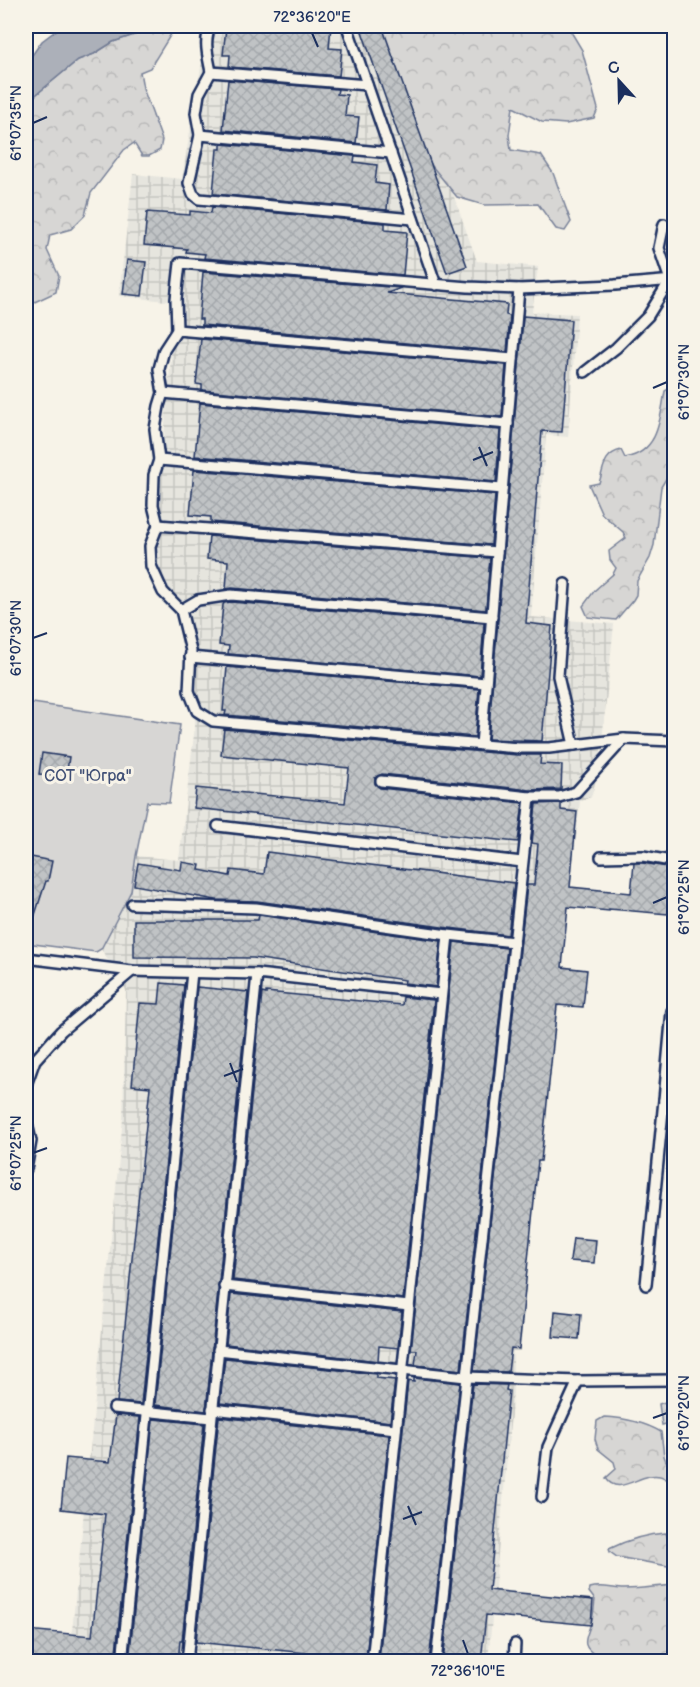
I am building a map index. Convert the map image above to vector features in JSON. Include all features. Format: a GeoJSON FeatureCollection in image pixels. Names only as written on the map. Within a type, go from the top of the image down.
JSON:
{"type":"FeatureCollection","features":[{"type":"Feature","properties":{"kind":"lane"},"geometry":{"type":"LineString","coordinates":[[212,26],[208,31],[206,50],[211,72],[199,94],[196,113],[200,135],[189,183],[193,194],[199,199],[413,219]]}},
{"type":"Feature","properties":{"kind":"lane"},"geometry":{"type":"LineString","coordinates":[[347,26],[435,285]]}},
{"type":"Feature","properties":{"kind":"lane"},"geometry":{"type":"LineString","coordinates":[[211,72],[367,85]]}},
{"type":"Feature","properties":{"kind":"lane"},"geometry":{"type":"LineString","coordinates":[[200,135],[391,153]]}},
{"type":"Feature","properties":{"kind":"lane"},"geometry":{"type":"LineString","coordinates":[[664,224],[659,248],[672,280]]}},
{"type":"Feature","properties":{"kind":"lane"},"geometry":{"type":"LineString","coordinates":[[672,280],[519,289],[435,285],[180,263],[176,299],[177,330],[164,350],[159,369],[163,393],[155,429],[159,460],[154,475],[153,505],[158,525],[150,546],[151,566],[163,592],[181,610],[191,651],[189,691],[197,711],[213,721],[518,748],[549,748],[624,739],[675,741]]}},
{"type":"Feature","properties":{"kind":"lane"},"geometry":{"type":"LineString","coordinates":[[585,372],[616,348],[648,316],[672,280]]}},
{"type":"Feature","properties":{"kind":"lane"},"geometry":{"type":"LineString","coordinates":[[481,745],[519,289]]}},
{"type":"Feature","properties":{"kind":"lane"},"geometry":{"type":"LineString","coordinates":[[177,330],[513,359]]}},
{"type":"Feature","properties":{"kind":"lane"},"geometry":{"type":"LineString","coordinates":[[163,393],[508,424]]}},
{"type":"Feature","properties":{"kind":"lane"},"geometry":{"type":"LineString","coordinates":[[159,460],[502,489]]}},
{"type":"Feature","properties":{"kind":"lane"},"geometry":{"type":"LineString","coordinates":[[158,525],[497,552]]}},
{"type":"Feature","properties":{"kind":"lane"},"geometry":{"type":"LineString","coordinates":[[565,584],[558,676],[574,745]]}},
{"type":"Feature","properties":{"kind":"lane"},"geometry":{"type":"LineString","coordinates":[[181,610],[198,600],[231,595],[492,617]]}},
{"type":"Feature","properties":{"kind":"lane"},"geometry":{"type":"LineString","coordinates":[[190,657],[486,683]]}},
{"type":"Feature","properties":{"kind":"lane"},"geometry":{"type":"LineString","coordinates":[[381,781],[530,797],[559,797],[576,792],[624,739]]}},
{"type":"Feature","properties":{"kind":"lane"},"geometry":{"type":"LineString","coordinates":[[436,1662],[530,797]]}},
{"type":"Feature","properties":{"kind":"lane"},"geometry":{"type":"LineString","coordinates":[[218,826],[522,862]]}},
{"type":"Feature","properties":{"kind":"lane"},"geometry":{"type":"LineString","coordinates":[[601,857],[643,856],[675,863]]}},
{"type":"Feature","properties":{"kind":"lane"},"geometry":{"type":"LineString","coordinates":[[132,904],[256,908],[514,942]]}},
{"type":"Feature","properties":{"kind":"lane"},"geometry":{"type":"LineString","coordinates":[[372,1662],[448,935]]}},
{"type":"Feature","properties":{"kind":"lane"},"geometry":{"type":"LineString","coordinates":[[26,958],[132,971],[257,974],[441,994]]}},
{"type":"Feature","properties":{"kind":"lane"},"geometry":{"type":"LineString","coordinates":[[26,1085],[35,1060],[61,1031],[132,971]]}},
{"type":"Feature","properties":{"kind":"lane"},"geometry":{"type":"LineString","coordinates":[[122,1662],[192,972]]}},
{"type":"Feature","properties":{"kind":"lane"},"geometry":{"type":"LineString","coordinates":[[187,1662],[257,974]]}},
{"type":"Feature","properties":{"kind":"lane"},"geometry":{"type":"LineString","coordinates":[[646,1285],[672,1011]]}},
{"type":"Feature","properties":{"kind":"lane"},"geometry":{"type":"LineString","coordinates":[[664,1101],[675,1101]]}},
{"type":"Feature","properties":{"kind":"lane"},"geometry":{"type":"LineString","coordinates":[[26,1119],[31,1141],[26,1169]]}},
{"type":"Feature","properties":{"kind":"lane"},"geometry":{"type":"LineString","coordinates":[[224,1286],[409,1306]]}},
{"type":"Feature","properties":{"kind":"lane"},"geometry":{"type":"LineString","coordinates":[[218,1350],[466,1377],[578,1381],[675,1380]]}},
{"type":"Feature","properties":{"kind":"lane"},"geometry":{"type":"LineString","coordinates":[[542,1497],[548,1446],[578,1381]]}},
{"type":"Feature","properties":{"kind":"lane"},"geometry":{"type":"LineString","coordinates":[[114,1408],[396,1429]]}},
{"type":"Feature","properties":{"kind":"lane"},"geometry":{"type":"LineString","coordinates":[[514,1662],[515,1644]]}},
{"type":"Feature","properties":{"kind":"shaded area"},"geometry":{"type":"Polygon","coordinates":[[[62,26],[139,26],[143,32],[113,42],[94,54],[78,60],[26,103],[26,76],[32,74],[30,58],[42,41],[62,26]]]}},
{"type":"Feature","properties":{"kind":"shaded area"},"geometry":{"type":"Polygon","coordinates":[[[208,26],[393,26],[477,261],[538,267],[532,312],[577,314],[568,437],[546,435],[531,617],[614,624],[599,770],[591,797],[580,801],[562,966],[587,970],[583,1008],[558,1007],[542,1162],[538,1162],[520,1351],[513,1351],[513,1393],[488,1661],[69,1662],[123,1118],[126,990],[101,949],[131,891],[136,856],[179,860],[195,726],[194,650],[152,569],[176,302],[119,296],[133,174],[182,179],[208,26]]]}},
{"type":"Feature","properties":{"kind":"green space"},"geometry":{"type":"Polygon","coordinates":[[[139,26],[176,26],[150,68],[140,72],[143,88],[162,140],[160,150],[149,156],[142,156],[134,143],[124,150],[91,193],[85,215],[71,229],[50,235],[47,250],[59,276],[56,292],[26,306],[26,103],[78,60],[94,54],[113,42],[142,32],[139,26]]]}},
{"type":"Feature","properties":{"kind":"green space"},"geometry":{"type":"Polygon","coordinates":[[[379,26],[565,26],[570,30],[582,50],[598,109],[594,118],[566,124],[542,122],[513,107],[509,135],[511,150],[541,155],[553,173],[571,222],[565,231],[556,229],[538,204],[484,205],[457,197],[432,166],[417,134],[379,26]]]}},
{"type":"Feature","properties":{"kind":"green space"},"geometry":{"type":"Polygon","coordinates":[[[674,388],[674,472],[667,477],[661,487],[654,545],[650,558],[637,581],[636,595],[616,620],[588,617],[583,606],[616,568],[610,560],[609,551],[626,538],[623,532],[602,514],[589,485],[599,483],[607,458],[615,452],[621,450],[625,458],[636,455],[651,442],[659,423],[665,391],[674,388]]]}},
{"type":"Feature","properties":{"kind":"green space","name":"СОТ \"Югра\""},"geometry":{"type":"Polygon","coordinates":[[[26,702],[180,725],[169,803],[147,802],[131,891],[101,949],[96,952],[26,943],[26,702]]]}},
{"type":"Feature","properties":{"kind":"green space"},"geometry":{"type":"Polygon","coordinates":[[[674,1399],[674,1422],[662,1425],[659,1404],[674,1399]]]}},
{"type":"Feature","properties":{"kind":"green space"},"geometry":{"type":"Polygon","coordinates":[[[604,1417],[634,1421],[661,1432],[666,1461],[674,1462],[674,1482],[653,1475],[624,1485],[611,1483],[606,1478],[616,1469],[614,1462],[598,1449],[595,1439],[597,1421],[604,1417]]]}},
{"type":"Feature","properties":{"kind":"green space"},"geometry":{"type":"Polygon","coordinates":[[[674,1531],[674,1567],[617,1557],[609,1549],[637,1538],[666,1533],[671,1555],[674,1531]]]}},
{"type":"Feature","properties":{"kind":"green space"},"geometry":{"type":"Polygon","coordinates":[[[674,1585],[674,1661],[622,1661],[622,1655],[618,1652],[598,1657],[588,1648],[586,1640],[595,1600],[589,1592],[590,1588],[630,1589],[674,1585]]]}},
{"type":"Feature","properties":{"kind":"building"},"geometry":{"type":"Polygon","coordinates":[[[236,26],[331,26],[329,48],[342,49],[339,76],[229,67],[230,55],[223,55],[226,27],[236,28],[236,26]]]}},
{"type":"Feature","properties":{"kind":"building"},"geometry":{"type":"Polygon","coordinates":[[[360,26],[382,26],[467,266],[447,273],[360,26]]]}},
{"type":"Feature","properties":{"kind":"building"},"geometry":{"type":"Polygon","coordinates":[[[228,80],[338,89],[337,94],[347,95],[345,116],[359,117],[356,143],[223,130],[228,80]]]}},
{"type":"Feature","properties":{"kind":"building"},"geometry":{"type":"Polygon","coordinates":[[[221,144],[355,156],[354,162],[377,165],[375,183],[389,185],[387,210],[213,194],[217,149],[221,149],[221,144]]]}},
{"type":"Feature","properties":{"kind":"building"},"geometry":{"type":"Polygon","coordinates":[[[212,207],[385,223],[385,230],[407,232],[403,275],[204,258],[205,254],[186,252],[187,249],[144,245],[147,212],[190,215],[190,211],[211,213],[212,207]]]}},
{"type":"Feature","properties":{"kind":"building"},"geometry":{"type":"Polygon","coordinates":[[[127,260],[146,262],[142,296],[123,294],[127,260]]]}},
{"type":"Feature","properties":{"kind":"building"},"geometry":{"type":"Polygon","coordinates":[[[203,272],[402,288],[387,293],[507,304],[506,315],[510,316],[507,352],[202,325],[202,319],[199,319],[203,272]]]}},
{"type":"Feature","properties":{"kind":"building"},"geometry":{"type":"Polygon","coordinates":[[[523,316],[571,320],[562,432],[542,431],[526,623],[552,626],[542,741],[488,739],[523,316]]]}},
{"type":"Feature","properties":{"kind":"building"},"geometry":{"type":"Polygon","coordinates":[[[201,339],[506,365],[502,417],[202,390],[202,385],[196,384],[201,339]]]}},
{"type":"Feature","properties":{"kind":"building"},"geometry":{"type":"Polygon","coordinates":[[[200,403],[500,430],[496,482],[195,456],[200,403]]]}},
{"type":"Feature","properties":{"kind":"building"},"geometry":{"type":"Polygon","coordinates":[[[194,470],[495,495],[491,545],[211,522],[211,517],[190,515],[194,470]]]}},
{"type":"Feature","properties":{"kind":"building"},"geometry":{"type":"Polygon","coordinates":[[[209,536],[490,558],[486,610],[226,589],[228,561],[207,559],[209,536]]]}},
{"type":"Feature","properties":{"kind":"building"},"geometry":{"type":"Polygon","coordinates":[[[231,602],[484,623],[480,676],[228,654],[229,646],[219,645],[223,605],[231,602]]]}},
{"type":"Feature","properties":{"kind":"building"},"geometry":{"type":"Polygon","coordinates":[[[227,667],[479,689],[475,737],[225,715],[226,711],[223,711],[227,667]]]}},
{"type":"Feature","properties":{"kind":"building"},"geometry":{"type":"Polygon","coordinates":[[[224,729],[517,755],[541,755],[540,764],[562,765],[561,789],[530,790],[382,774],[375,778],[375,784],[380,788],[523,803],[518,842],[194,808],[196,788],[345,803],[349,768],[221,755],[224,729]]]}},
{"type":"Feature","properties":{"kind":"building"},"geometry":{"type":"Polygon","coordinates":[[[42,753],[69,757],[66,778],[39,774],[42,753]]]}},
{"type":"Feature","properties":{"kind":"building"},"geometry":{"type":"Polygon","coordinates":[[[561,803],[561,810],[577,812],[570,887],[631,893],[634,863],[668,867],[672,869],[668,914],[568,907],[562,967],[587,970],[583,1007],[557,1005],[519,1349],[511,1348],[508,1372],[474,1371],[527,885],[534,885],[538,844],[532,843],[536,804],[561,803]]]}},
{"type":"Feature","properties":{"kind":"building"},"geometry":{"type":"Polygon","coordinates":[[[267,852],[514,883],[508,935],[257,901],[216,900],[134,885],[138,863],[181,870],[182,862],[200,865],[199,870],[230,876],[231,870],[264,874],[267,852]]]}},
{"type":"Feature","properties":{"kind":"building"},"geometry":{"type":"Polygon","coordinates":[[[26,856],[52,861],[48,881],[46,881],[29,933],[26,932],[26,856]]]}},
{"type":"Feature","properties":{"kind":"building"},"geometry":{"type":"Polygon","coordinates":[[[259,915],[441,941],[436,987],[404,983],[405,980],[253,958],[134,957],[134,920],[258,920],[259,915]]]}},
{"type":"Feature","properties":{"kind":"building"},"geometry":{"type":"Polygon","coordinates":[[[454,942],[507,948],[461,1370],[415,1365],[417,1350],[411,1350],[454,942]]]}},
{"type":"Feature","properties":{"kind":"building"},"geometry":{"type":"Polygon","coordinates":[[[161,983],[184,985],[141,1404],[117,1402],[150,1087],[132,1085],[140,1003],[159,1004],[161,983]]]}},
{"type":"Feature","properties":{"kind":"building"},"geometry":{"type":"Polygon","coordinates":[[[197,987],[248,992],[206,1411],[155,1405],[197,987]]]}},
{"type":"Feature","properties":{"kind":"building"},"geometry":{"type":"Polygon","coordinates":[[[266,992],[402,1005],[403,997],[434,1000],[403,1299],[233,1280],[262,993],[266,994],[266,992]]]}},
{"type":"Feature","properties":{"kind":"building"},"geometry":{"type":"Polygon","coordinates":[[[573,1238],[596,1240],[594,1263],[570,1261],[573,1238]]]}},
{"type":"Feature","properties":{"kind":"building"},"geometry":{"type":"Polygon","coordinates":[[[231,1294],[402,1312],[398,1348],[379,1346],[378,1361],[226,1344],[231,1294]]]}},
{"type":"Feature","properties":{"kind":"building"},"geometry":{"type":"Polygon","coordinates":[[[555,1311],[581,1314],[579,1339],[553,1337],[555,1311]]]}},
{"type":"Feature","properties":{"kind":"building"},"geometry":{"type":"Polygon","coordinates":[[[225,1358],[376,1374],[376,1378],[395,1380],[390,1422],[220,1403],[225,1358]]]}},
{"type":"Feature","properties":{"kind":"building"},"geometry":{"type":"Polygon","coordinates":[[[414,1378],[460,1383],[429,1662],[379,1660],[408,1381],[414,1382],[414,1378]]]}},
{"type":"Feature","properties":{"kind":"building"},"geometry":{"type":"Polygon","coordinates":[[[473,1384],[507,1385],[506,1390],[509,1391],[489,1590],[593,1600],[591,1625],[486,1615],[481,1662],[443,1662],[473,1384]]]}},
{"type":"Feature","properties":{"kind":"building"},"geometry":{"type":"Polygon","coordinates":[[[116,1415],[140,1417],[115,1662],[26,1662],[27,1630],[92,1636],[105,1514],[61,1509],[66,1458],[110,1462],[116,1415]]]}},
{"type":"Feature","properties":{"kind":"building"},"geometry":{"type":"Polygon","coordinates":[[[219,1417],[389,1435],[366,1659],[196,1642],[219,1417]]]}},
{"type":"Feature","properties":{"kind":"building"},"geometry":{"type":"Polygon","coordinates":[[[153,1419],[204,1424],[178,1662],[129,1662],[153,1419]]]}}]}
